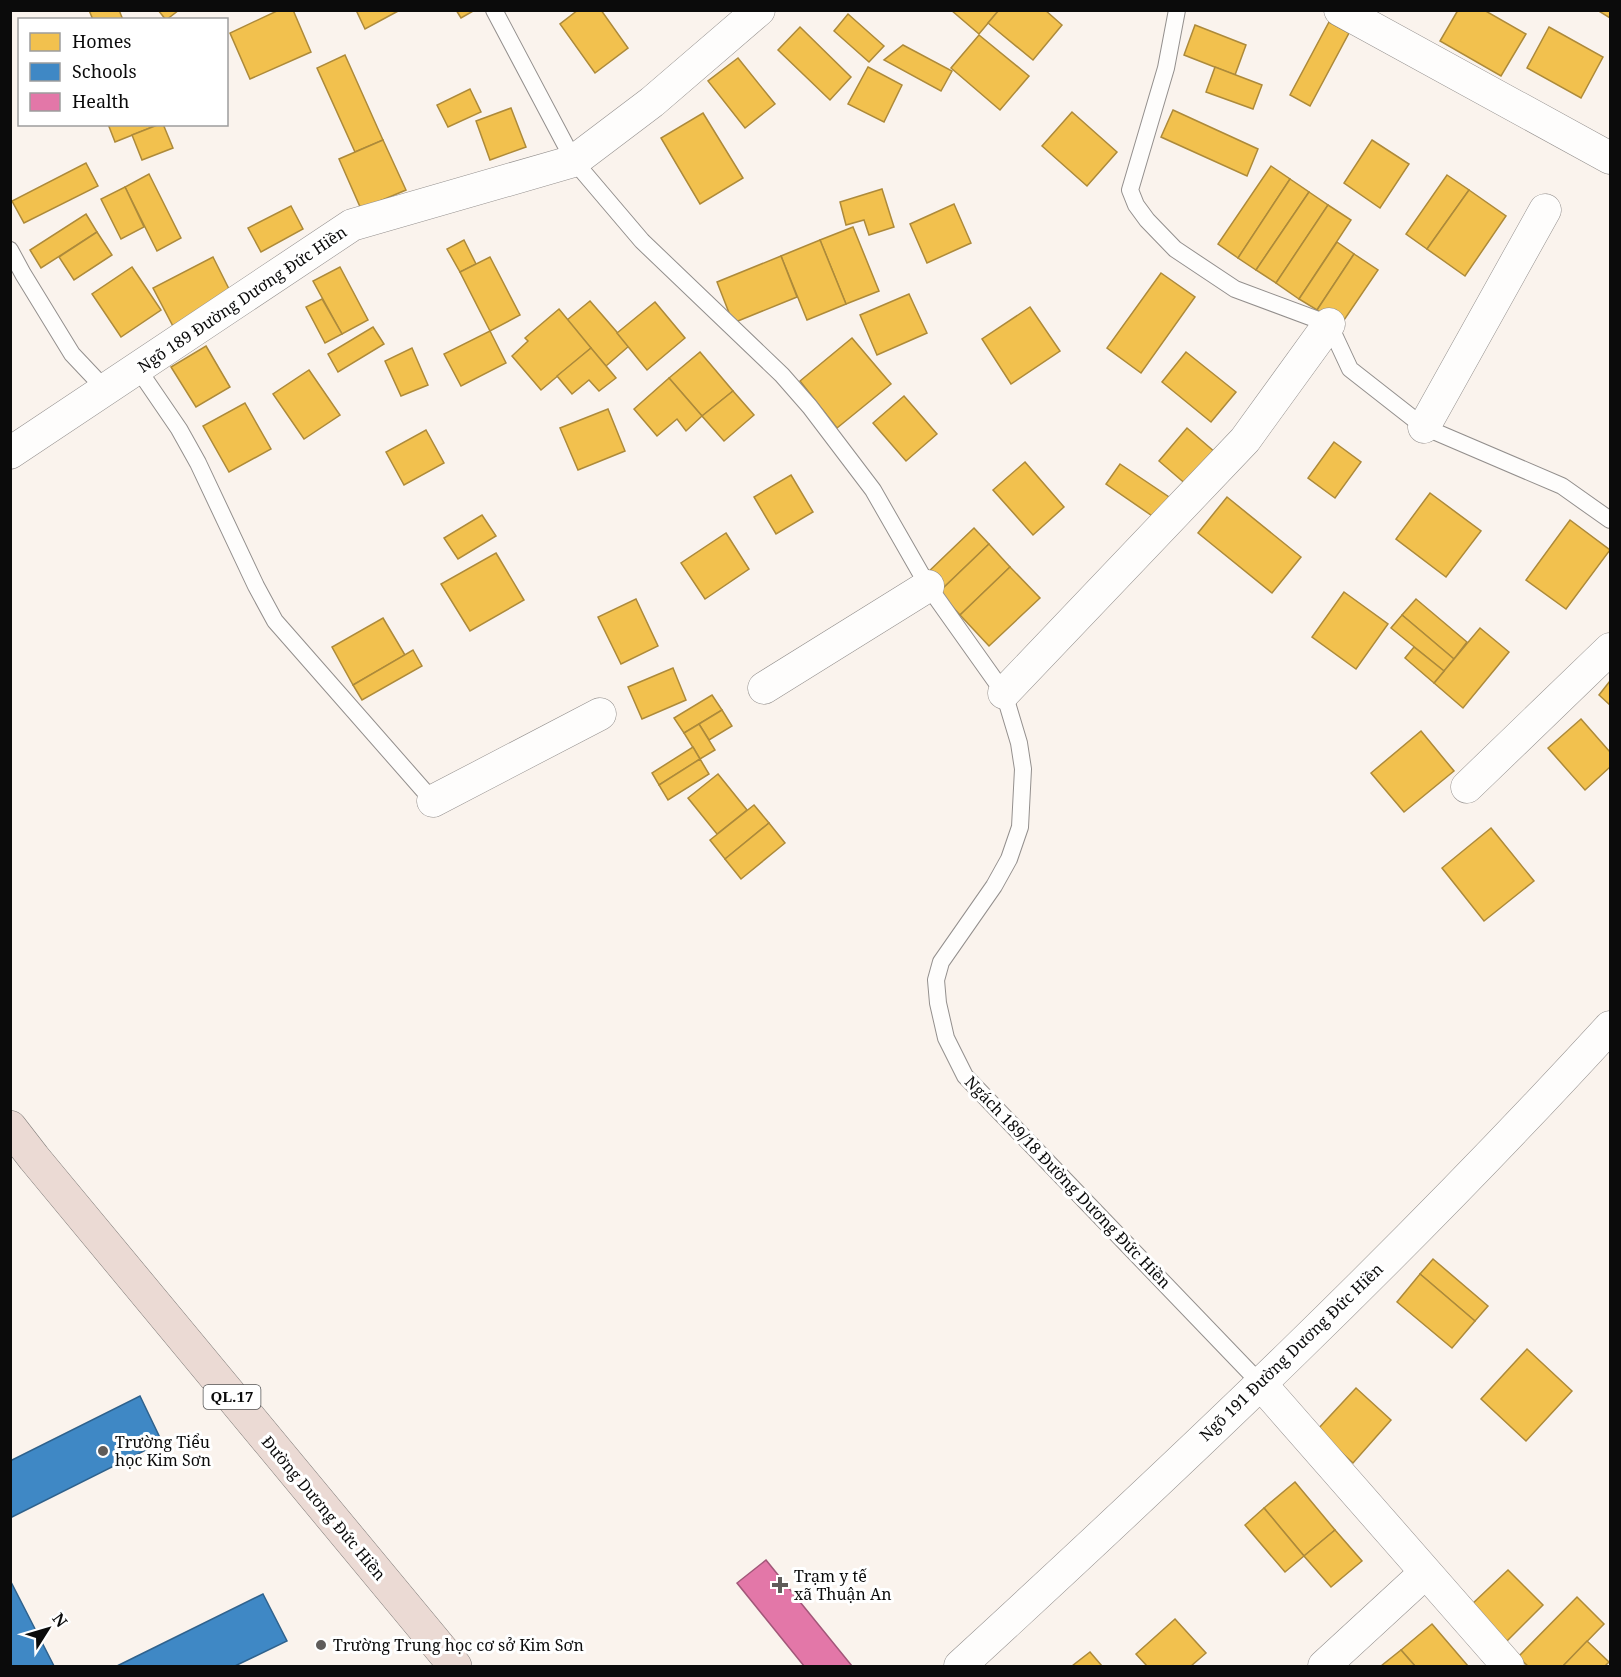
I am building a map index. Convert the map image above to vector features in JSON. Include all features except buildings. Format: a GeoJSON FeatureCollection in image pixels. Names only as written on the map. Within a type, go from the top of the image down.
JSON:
{"type":"FeatureCollection","features":[{"type":"Feature","properties":{"kind":"highway","name":"Đường Dương Đức Hiền"},"geometry":{"type":"LineString","coordinates":[[10,1127],[33,1158],[455,1666]]}},
{"type":"Feature","properties":{"kind":"street","name":"Ngõ 189 Đường Dương Đức Hiền"},"geometry":{"type":"LineString","coordinates":[[10,453],[352,225],[574,160],[652,102],[759,10]]}},
{"type":"Feature","properties":{"kind":"street"},"geometry":{"type":"LineString","coordinates":[[1340,10],[1611,158]]}},
{"type":"Feature","properties":{"kind":"street"},"geometry":{"type":"LineString","coordinates":[[1424,428],[1545,210]]}},
{"type":"Feature","properties":{"kind":"street"},"geometry":{"type":"LineString","coordinates":[[1004,693],[1245,440],[1329,324]]}},
{"type":"Feature","properties":{"kind":"street"},"geometry":{"type":"LineString","coordinates":[[764,688],[928,586]]}},
{"type":"Feature","properties":{"kind":"street"},"geometry":{"type":"LineString","coordinates":[[1467,787],[1611,650]]}},
{"type":"Feature","properties":{"kind":"street"},"geometry":{"type":"LineString","coordinates":[[433,801],[600,714]]}},
{"type":"Feature","properties":{"kind":"street","name":"Ngõ 191 Đường Dương Đức Hiền"},"geometry":{"type":"LineString","coordinates":[[960,1666],[1203,1439],[1508,1138],[1611,1027]]}},
{"type":"Feature","properties":{"kind":"street"},"geometry":{"type":"LineString","coordinates":[[1260,1383],[1508,1666]]}},
{"type":"Feature","properties":{"kind":"street"},"geometry":{"type":"LineString","coordinates":[[1324,1666],[1425,1573]]}},
{"type":"Feature","properties":{"kind":"lane","name":"Ngách 189/18 Đường Dương Đức Hiền"},"geometry":{"type":"LineString","coordinates":[[494,10],[574,160],[642,241],[782,375],[810,407],[873,490],[928,586],[1004,693],[1019,743],[1023,769],[1020,827],[1009,859],[994,886],[942,962],[936,980],[938,1003],[946,1038],[965,1076],[1260,1383]]}},
{"type":"Feature","properties":{"kind":"lane"},"geometry":{"type":"LineString","coordinates":[[1177,10],[1166,68],[1130,190],[1136,205],[1148,220],[1175,249],[1235,289],[1329,324],[1350,369],[1424,428],[1562,486],[1611,520]]}},
{"type":"Feature","properties":{"kind":"lane"},"geometry":{"type":"LineString","coordinates":[[10,250],[72,354],[106,390]]}},
{"type":"Feature","properties":{"kind":"lane"},"geometry":{"type":"LineString","coordinates":[[138,369],[179,429],[198,463],[275,621],[433,801]]}},
{"type":"Feature","properties":{"kind":"place","name":"Trường Tiểu học Kim Sơn"},"geometry":{"type":"Point","coordinates":[103,1451]}},
{"type":"Feature","properties":{"kind":"place","name":"Trạm y tế xã Thuận An"},"geometry":{"type":"Point","coordinates":[780,1585]}},
{"type":"Feature","properties":{"kind":"place","name":"Trường Trung học cơ sở Kim Sơn"},"geometry":{"type":"Point","coordinates":[321,1645]}}]}
